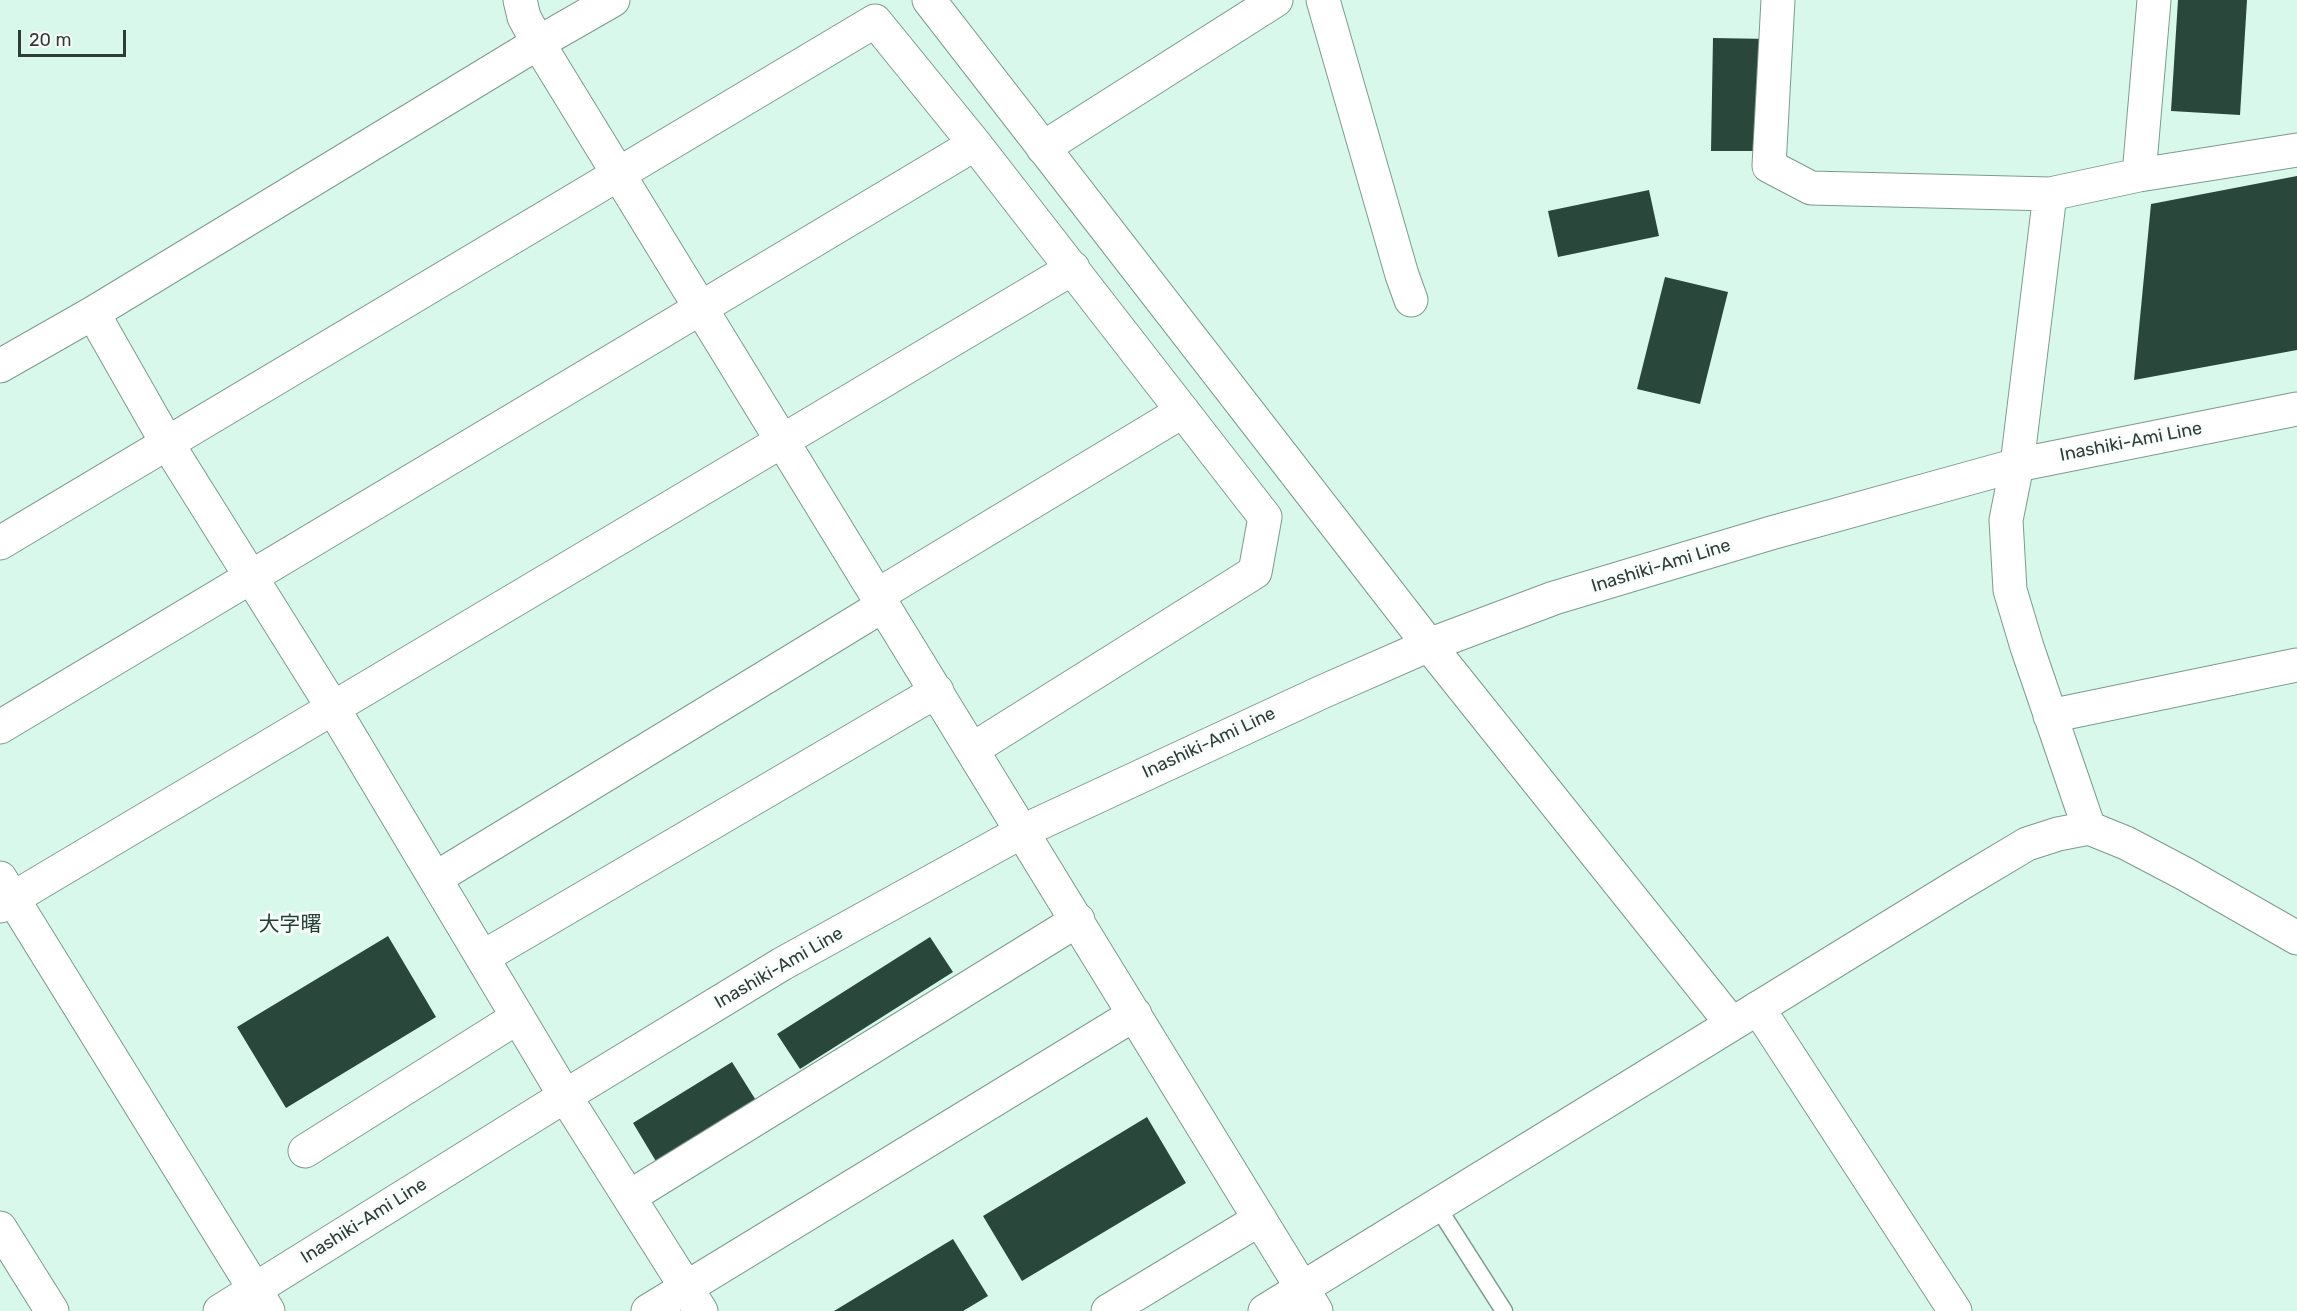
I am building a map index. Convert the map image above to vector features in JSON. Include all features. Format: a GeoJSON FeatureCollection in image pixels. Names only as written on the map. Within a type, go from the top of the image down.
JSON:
{"type":"FeatureCollection","features":[{"type":"Feature","properties":{"kind":"street"},"geometry":{"type":"LineString","coordinates":[[520,0],[524,17],[538,43],[937,690],[1309,1300]]}},
{"type":"Feature","properties":{"kind":"street"},"geometry":{"type":"LineString","coordinates":[[0,366],[93,313],[538,43],[613,0]]}},
{"type":"Feature","properties":{"kind":"street"},"geometry":{"type":"LineString","coordinates":[[930,0],[1429,645],[1745,1016],[1955,1311]]}},
{"type":"Feature","properties":{"kind":"street"},"geometry":{"type":"LineString","coordinates":[[1043,148],[1276,0]]}},
{"type":"Feature","properties":{"kind":"street"},"geometry":{"type":"LineString","coordinates":[[1323,0],[1401,275],[1411,300]]}},
{"type":"Feature","properties":{"kind":"street"},"geometry":{"type":"LineString","coordinates":[[1778,0],[1769,166],[1811,188],[2050,194],[2139,175],[2297,150]]}},
{"type":"Feature","properties":{"kind":"street"},"geometry":{"type":"LineString","coordinates":[[2139,175],[2154,0]]}},
{"type":"Feature","properties":{"kind":"street"},"geometry":{"type":"LineString","coordinates":[[0,543],[875,21],[1073,268],[1265,517],[1255,572],[973,749]]}},
{"type":"Feature","properties":{"kind":"street"},"geometry":{"type":"LineString","coordinates":[[0,727],[975,144]]}},
{"type":"Feature","properties":{"kind":"street"},"geometry":{"type":"LineString","coordinates":[[2050,194],[2017,465],[2006,520],[2010,590],[2089,828]]}},
{"type":"Feature","properties":{"kind":"street"},"geometry":{"type":"LineString","coordinates":[[261,1300],[4,894],[333,708],[1073,268]]}},
{"type":"Feature","properties":{"kind":"street"},"geometry":{"type":"LineString","coordinates":[[93,313],[167,443],[333,708],[566,1096],[694,1299]]}},
{"type":"Feature","properties":{"kind":"street","name":"Inashiki-Ami Line"},"geometry":{"type":"LineString","coordinates":[[220,1311],[261,1300],[566,1096],[782,964],[1023,831],[1262,718],[1429,645],[1554,598],[1771,533],[2017,465],[2297,409]]}},
{"type":"Feature","properties":{"kind":"street"},"geometry":{"type":"LineString","coordinates":[[436,878],[1184,411]]}},
{"type":"Feature","properties":{"kind":"street"},"geometry":{"type":"LineString","coordinates":[[2050,716],[2297,665]]}},
{"type":"Feature","properties":{"kind":"street"},"geometry":{"type":"LineString","coordinates":[[483,957],[937,690]]}},
{"type":"Feature","properties":{"kind":"street"},"geometry":{"type":"LineString","coordinates":[[1265,1311],[1309,1300],[1437,1206],[2027,844],[2058,834],[2089,828],[2126,843],[2185,874],[2297,938]]}},
{"type":"Feature","properties":{"kind":"street"},"geometry":{"type":"LineString","coordinates":[[629,1197],[1078,920]]}},
{"type":"Feature","properties":{"kind":"street"},"geometry":{"type":"LineString","coordinates":[[648,1311],[694,1299],[1135,1014]]}},
{"type":"Feature","properties":{"kind":"street"},"geometry":{"type":"LineString","coordinates":[[305,1151],[518,1017]]}},
{"type":"Feature","properties":{"kind":"street"},"geometry":{"type":"LineString","coordinates":[[1108,1311],[1260,1219]]}},
{"type":"Feature","properties":{"kind":"street"},"geometry":{"type":"LineString","coordinates":[[0,1228],[52,1311]]}},
{"type":"Feature","properties":{"kind":"lane"},"geometry":{"type":"LineString","coordinates":[[1437,1206],[1504,1311]]}},
{"type":"Feature","properties":{"kind":"building"},"geometry":{"type":"Polygon","coordinates":[[[2178,0],[2247,0],[2240,115],[2171,111],[2178,0]]]}},
{"type":"Feature","properties":{"kind":"building"},"geometry":{"type":"Polygon","coordinates":[[[1713,38],[1770,39],[1768,151],[1711,151],[1713,38]]]}},
{"type":"Feature","properties":{"kind":"building"},"geometry":{"type":"Polygon","coordinates":[[[2297,176],[2297,350],[2134,380],[2151,204],[2297,176]]]}},
{"type":"Feature","properties":{"kind":"building"},"geometry":{"type":"Polygon","coordinates":[[[1649,190],[1659,236],[1558,257],[1548,211],[1649,190]]]}},
{"type":"Feature","properties":{"kind":"building"},"geometry":{"type":"Polygon","coordinates":[[[1665,277],[1728,292],[1700,404],[1637,389],[1665,277]]]}},
{"type":"Feature","properties":{"kind":"building"},"geometry":{"type":"Polygon","coordinates":[[[388,936],[436,1017],[286,1108],[237,1027],[388,936]]]}},
{"type":"Feature","properties":{"kind":"building"},"geometry":{"type":"Polygon","coordinates":[[[930,937],[953,972],[800,1069],[777,1034],[930,937]]]}},
{"type":"Feature","properties":{"kind":"building"},"geometry":{"type":"Polygon","coordinates":[[[732,1062],[757,1102],[657,1163],[633,1123],[732,1062]]]}},
{"type":"Feature","properties":{"kind":"building"},"geometry":{"type":"Polygon","coordinates":[[[1147,1117],[1186,1183],[1022,1281],[983,1216],[1147,1117]]]}},
{"type":"Feature","properties":{"kind":"building"},"geometry":{"type":"Polygon","coordinates":[[[953,1239],[988,1296],[963,1311],[834,1311],[953,1239]]]}},
{"type":"Feature","properties":{"kind":"district","name":"大字曙"},"geometry":{"type":"Point","coordinates":[290,925]}}]}
